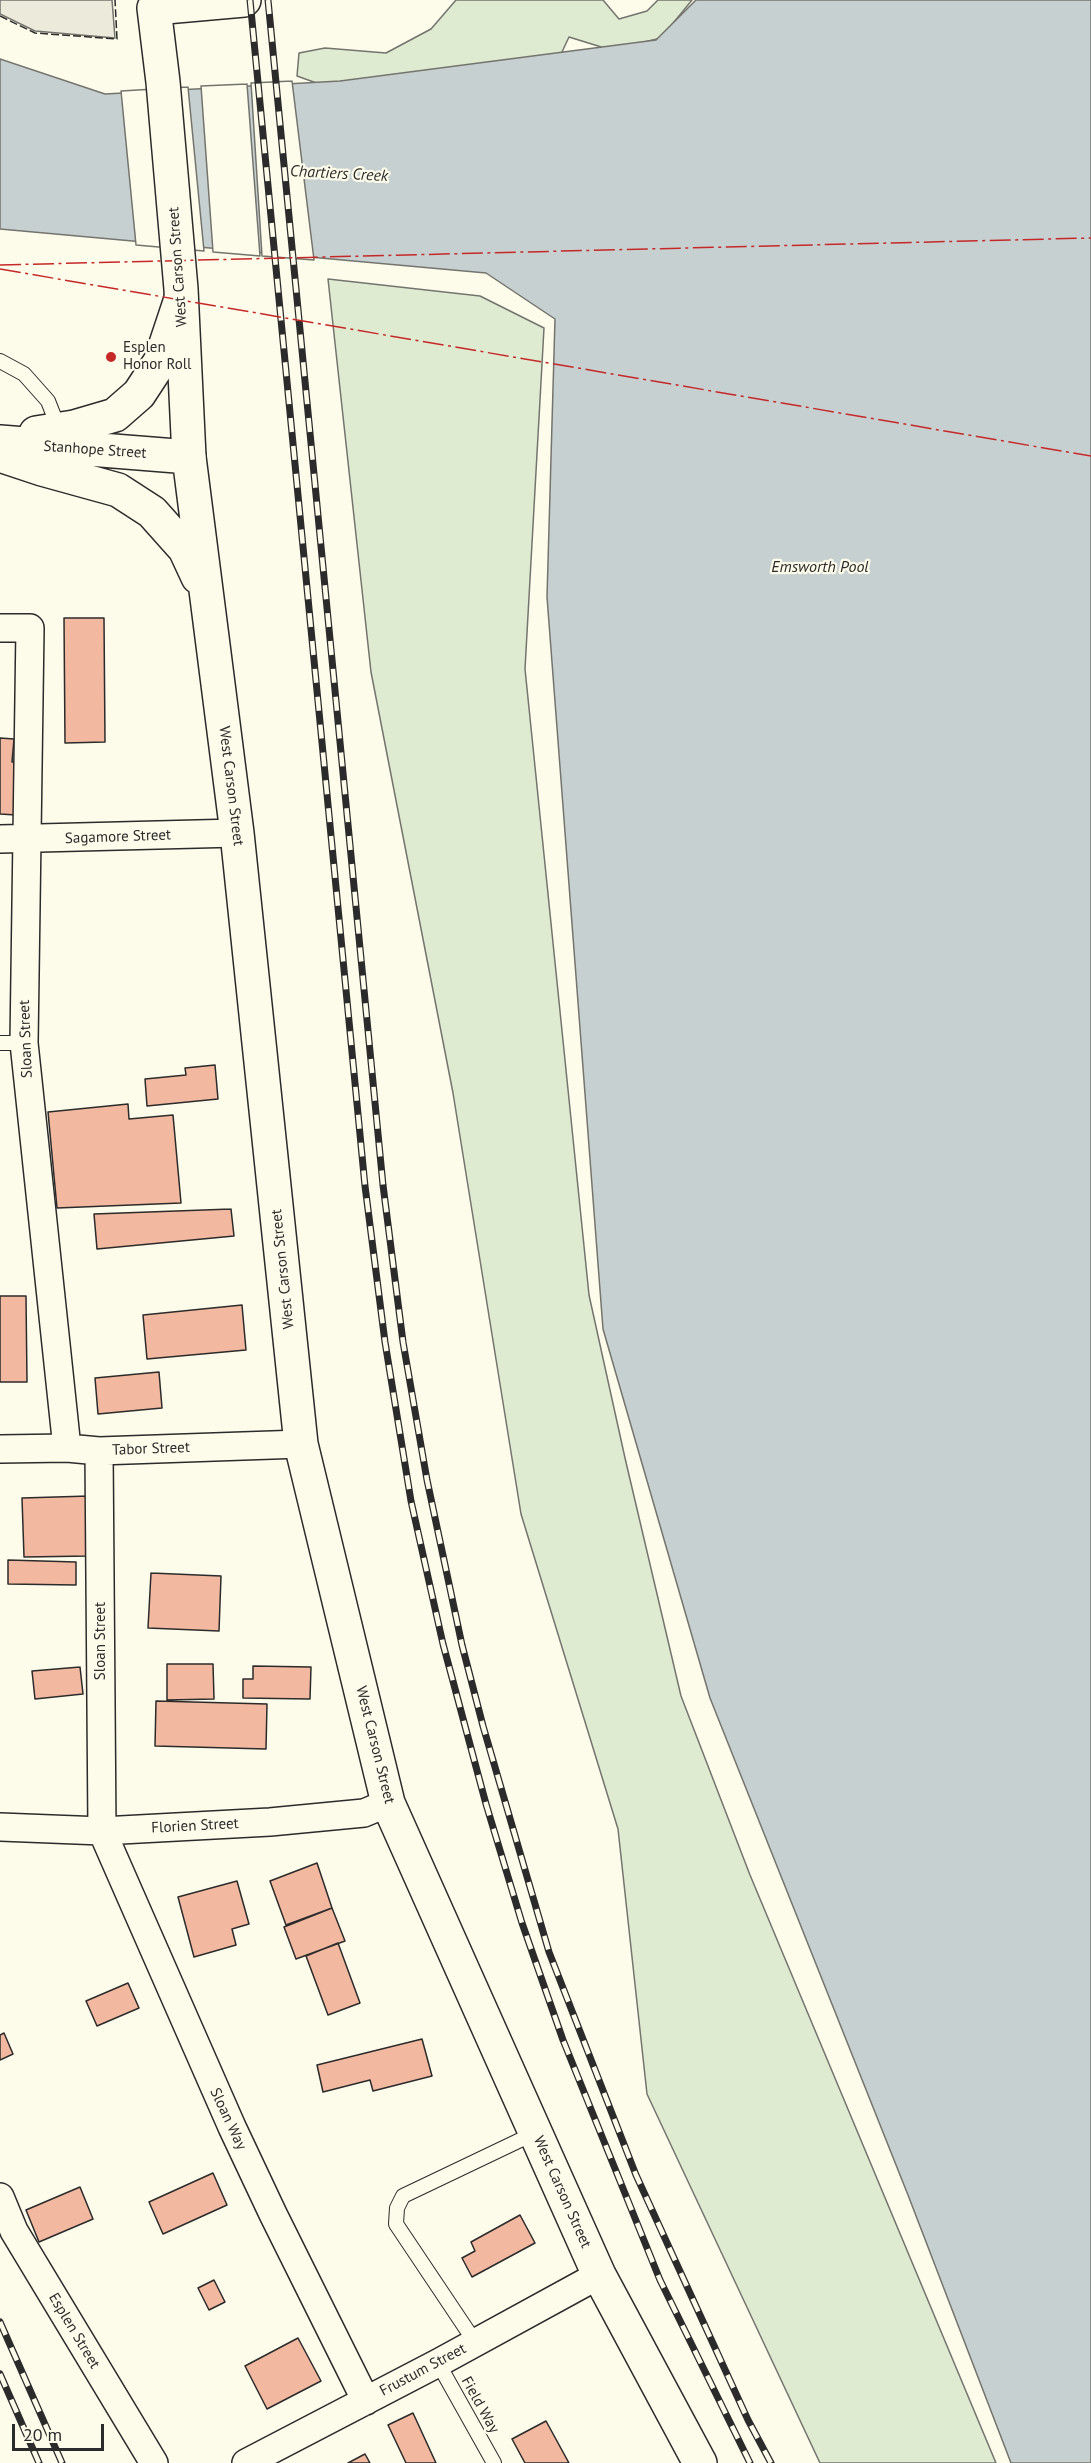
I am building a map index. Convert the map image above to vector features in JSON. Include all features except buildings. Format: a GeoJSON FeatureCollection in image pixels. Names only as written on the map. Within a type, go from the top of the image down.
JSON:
{"type":"FeatureCollection","features":[{"type":"Feature","properties":{"kind":"main road"},"geometry":{"type":"LineString","coordinates":[[154,4],[244,0]]}},
{"type":"Feature","properties":{"kind":"main road","name":"West Carson Street"},"geometry":{"type":"LineString","coordinates":[[154,4],[181,294],[189,457],[237,833],[301,1444],[388,1803],[599,2275],[700,2463]]}},
{"type":"Feature","properties":{"kind":"main road"},"geometry":{"type":"LineString","coordinates":[[0,440],[115,415],[140,394],[160,362],[181,294]]}},
{"type":"Feature","properties":{"kind":"main road","name":"Stanhope Street"},"geometry":{"type":"LineString","coordinates":[[0,440],[189,457]]}},
{"type":"Feature","properties":{"kind":"main road"},"geometry":{"type":"LineString","coordinates":[[0,455],[118,490],[152,512],[185,549],[207,599]]}},
{"type":"Feature","properties":{"kind":"street","name":"Sloan Street"},"geometry":{"type":"LineString","coordinates":[[0,628],[30,627],[27,840],[12,1043],[67,1448]]}},
{"type":"Feature","properties":{"kind":"street","name":"Sagamore Street"},"geometry":{"type":"LineString","coordinates":[[0,839],[237,833]]}},
{"type":"Feature","properties":{"kind":"street","name":"Tabor Street"},"geometry":{"type":"LineString","coordinates":[[0,1449],[99,1450],[301,1444]]}},
{"type":"Feature","properties":{"kind":"street","name":"Sloan Street"},"geometry":{"type":"LineString","coordinates":[[99,1450],[102,1831]]}},
{"type":"Feature","properties":{"kind":"street","name":"Florien Street"},"geometry":{"type":"LineString","coordinates":[[0,1827],[102,1831],[270,1822],[364,1813],[388,1803]]}},
{"type":"Feature","properties":{"kind":"street","name":"Sloan Way"},"geometry":{"type":"LineString","coordinates":[[102,1831],[232,2127],[366,2401]]}},
{"type":"Feature","properties":{"kind":"street","name":"Esplen Street"},"geometry":{"type":"LineString","coordinates":[[0,2198],[14,2231],[154,2463]]}},
{"type":"Feature","properties":{"kind":"street","name":"Frustum Street"},"geometry":{"type":"LineString","coordinates":[[246,2463],[438,2363],[599,2275]]}},
{"type":"Feature","properties":{"kind":"lane"},"geometry":{"type":"LineString","coordinates":[[0,361],[24,374],[48,401],[59,429]]}},
{"type":"Feature","properties":{"kind":"lane"},"geometry":{"type":"LineString","coordinates":[[475,2343],[396,2224],[397,2208],[403,2196],[535,2133]]}},
{"type":"Feature","properties":{"kind":"lane","name":"Field Way"},"geometry":{"type":"LineString","coordinates":[[438,2363],[494,2463]]}},
{"type":"Feature","properties":{"kind":"green space"},"geometry":{"type":"Polygon","coordinates":[[[456,0],[603,0],[619,19],[647,11],[658,0],[692,0],[661,38],[611,50],[569,37],[554,69],[322,85],[297,76],[299,53],[325,48],[386,53],[431,29],[456,0]]]}},
{"type":"Feature","properties":{"kind":"green space"},"geometry":{"type":"Polygon","coordinates":[[[328,279],[480,296],[544,328],[525,669],[589,1295],[681,1696],[750,1875],[996,2463],[820,2463],[647,2094],[618,1829],[521,1514],[453,1093],[371,672],[328,279]]]}},
{"type":"Feature","properties":{"kind":"shaded area"},"geometry":{"type":"Polygon","coordinates":[[[0,0],[112,0],[115,38],[35,31],[0,14],[0,0]]]}},
{"type":"Feature","properties":{"kind":"water","name":"Emsworth Pool"},"geometry":{"type":"Polygon","coordinates":[[[696,0],[1091,0],[1091,2463],[1011,2463],[908,2195],[710,1698],[603,1329],[547,597],[555,319],[486,273],[0,229],[0,59],[105,94],[340,81],[656,40],[696,0]]]}},
{"type":"Feature","properties":{"kind":"pier"},"geometry":{"type":"Polygon","coordinates":[[[292,81],[314,260],[262,256],[251,83],[292,81]]]}},
{"type":"Feature","properties":{"kind":"pier"},"geometry":{"type":"Polygon","coordinates":[[[247,84],[260,256],[213,252],[201,86],[247,84]]]}},
{"type":"Feature","properties":{"kind":"pier"},"geometry":{"type":"Polygon","coordinates":[[[188,87],[204,251],[136,245],[121,91],[188,87]]]}},
{"type":"Feature","properties":{"kind":"railway"},"geometry":{"type":"LineString","coordinates":[[250,0],[365,1186],[385,1342],[411,1501],[443,1644],[486,1804],[522,1923],[563,2040],[660,2280],[750,2463]]}},
{"type":"Feature","properties":{"kind":"railway"},"geometry":{"type":"LineString","coordinates":[[268,0],[383,1185],[403,1342],[427,1480],[462,1645],[483,1726],[549,1952],[636,2175],[748,2420],[771,2463]]}},
{"type":"Feature","properties":{"kind":"railway"},"geometry":{"type":"LineString","coordinates":[[0,2322],[62,2463]]}},
{"type":"Feature","properties":{"kind":"railway"},"geometry":{"type":"LineString","coordinates":[[0,2374],[39,2463]]}},
{"type":"Feature","properties":{"kind":"fence"},"geometry":{"type":"LineString","coordinates":[[0,16],[35,33],[117,39],[115,0]]}},
{"type":"Feature","properties":{"kind":"power"},"geometry":{"type":"LineString","coordinates":[[0,265],[1091,238]]}},
{"type":"Feature","properties":{"kind":"power"},"geometry":{"type":"LineString","coordinates":[[0,269],[1091,456]]}},
{"type":"Feature","properties":{"kind":"place","name":"Esplen Honor Roll"},"geometry":{"type":"Point","coordinates":[111,357]}},
{"type":"Feature","properties":{"kind":"water label","name":"Chartiers Creek"},"geometry":{"type":"Point","coordinates":[339,174]}}]}
